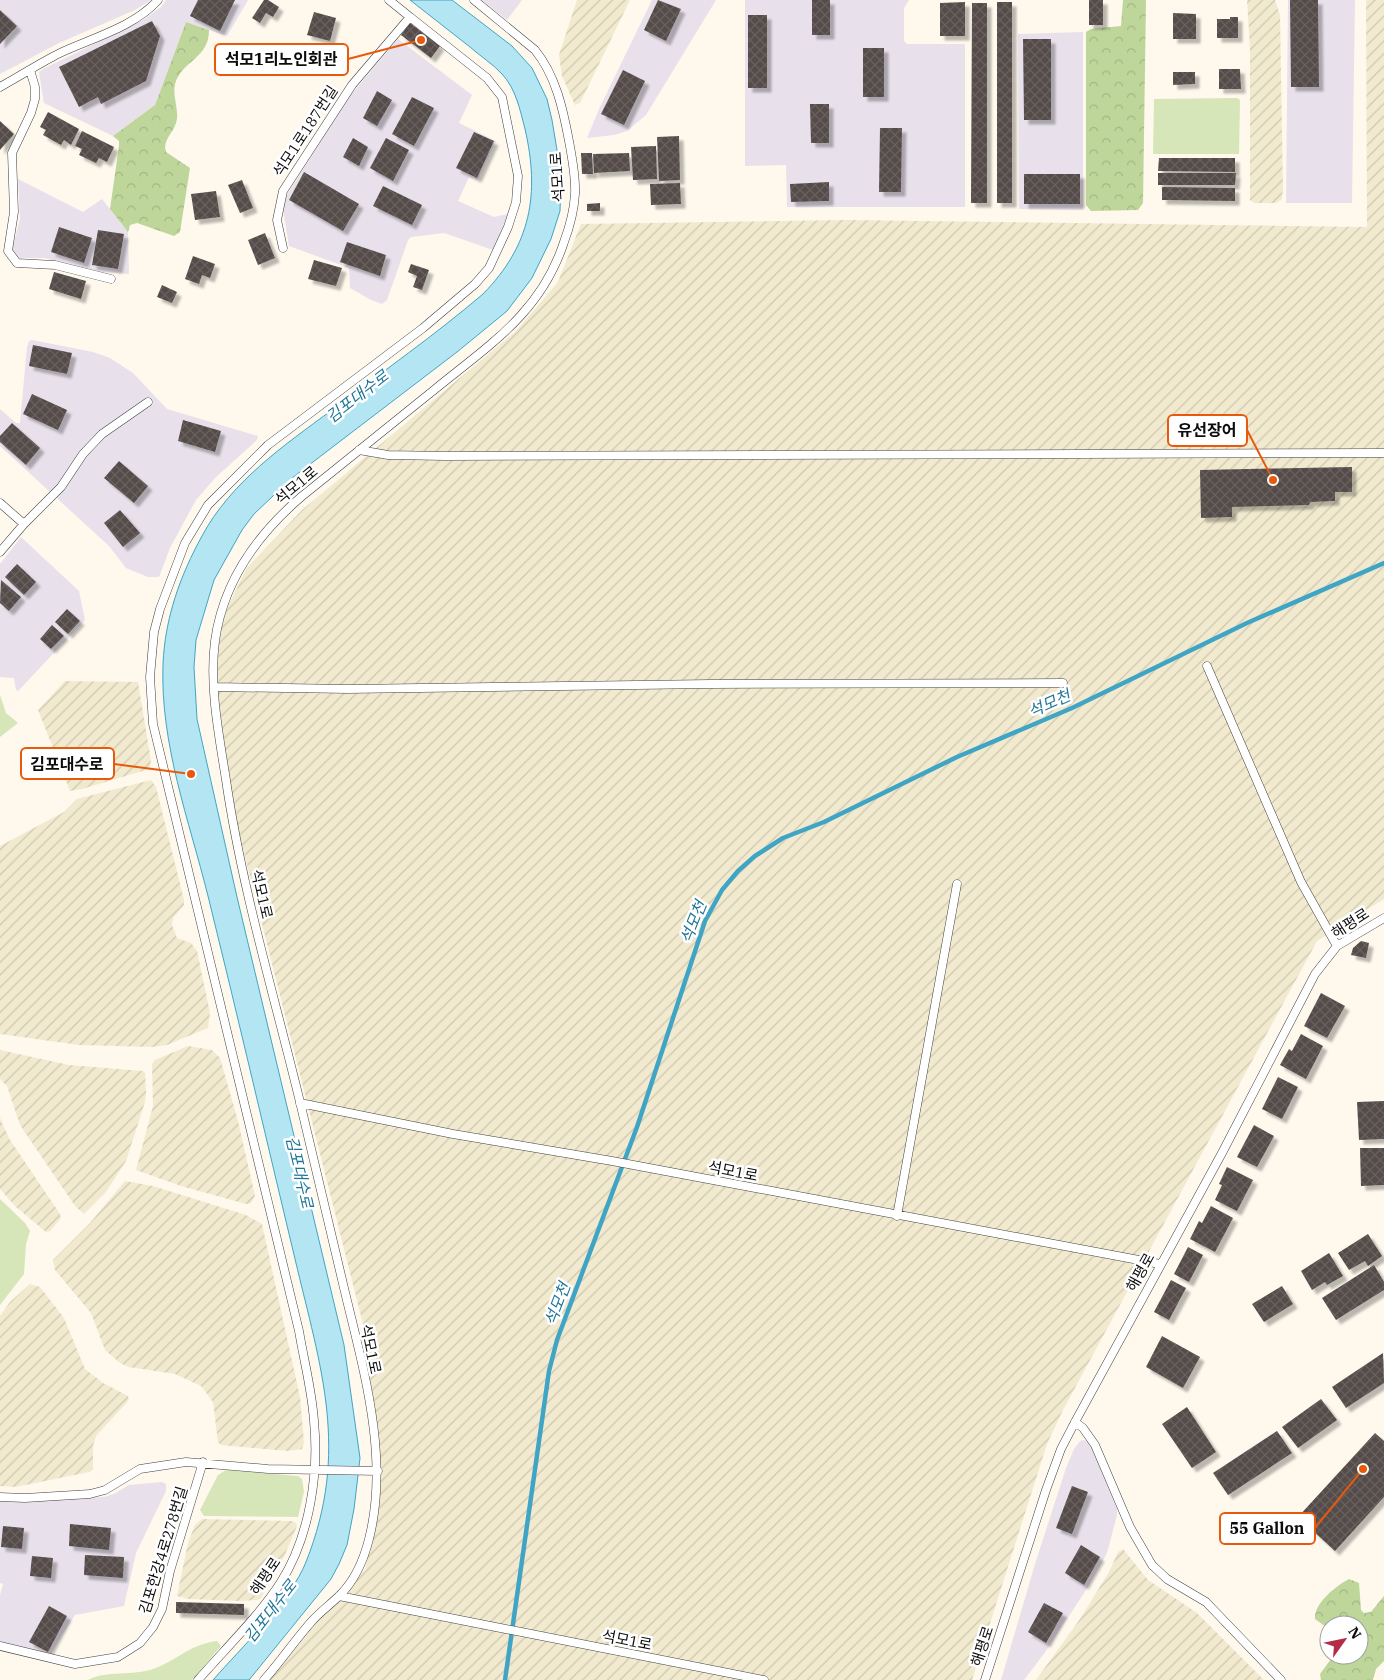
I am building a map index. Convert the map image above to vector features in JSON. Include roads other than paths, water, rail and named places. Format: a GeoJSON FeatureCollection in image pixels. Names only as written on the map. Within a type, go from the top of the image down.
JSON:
{"type":"FeatureCollection","features":[{"type":"Feature","properties":{"kind":"lane"},"geometry":{"type":"LineString","coordinates":[[0,87],[58,54],[138,17],[158,0]]}},
{"type":"Feature","properties":{"kind":"lane"},"geometry":{"type":"LineString","coordinates":[[390,0],[410,17]]}},
{"type":"Feature","properties":{"kind":"lane","name":"석모1로"},"geometry":{"type":"LineString","coordinates":[[264,1680],[313,1619],[339,1596],[356,1571],[369,1540],[374,1514],[378,1471],[377,1450],[356,1339],[246,887],[231,814],[214,687],[215,638],[227,595],[239,569],[252,549],[278,518],[359,450],[488,347],[527,311],[551,277],[571,218],[575,193],[573,168],[562,106],[552,78],[534,50],[474,0]]}},
{"type":"Feature","properties":{"kind":"lane","name":"석모1로187번길"},"geometry":{"type":"LineString","coordinates":[[283,248],[277,220],[283,191],[352,84],[410,17]]}},
{"type":"Feature","properties":{"kind":"lane","name":"해평로"},"geometry":{"type":"LineString","coordinates":[[198,1680],[274,1592],[290,1566],[305,1525],[316,1468],[314,1420],[299,1331],[222,1017],[202,922],[162,769],[153,724],[150,677],[154,632],[166,588],[185,543],[208,505],[268,445],[423,328],[475,284],[489,268],[508,227],[516,202],[518,176],[502,97],[486,78],[410,17]]}},
{"type":"Feature","properties":{"kind":"lane"},"geometry":{"type":"LineString","coordinates":[[30,70],[35,87],[35,99],[31,113],[12,153],[14,220],[8,240],[8,251],[17,263],[55,265],[111,279]]}},
{"type":"Feature","properties":{"kind":"lane"},"geometry":{"type":"LineString","coordinates":[[0,552],[24,524],[61,487],[83,454],[102,434],[148,402]]}},
{"type":"Feature","properties":{"kind":"lane"},"geometry":{"type":"LineString","coordinates":[[359,450],[388,455],[435,456],[1384,452]]}},
{"type":"Feature","properties":{"kind":"lane"},"geometry":{"type":"LineString","coordinates":[[0,502],[24,524]]}},
{"type":"Feature","properties":{"kind":"lane"},"geometry":{"type":"LineString","coordinates":[[1207,666],[1301,882],[1337,946]]}},
{"type":"Feature","properties":{"kind":"lane"},"geometry":{"type":"LineString","coordinates":[[214,687],[348,689],[710,684],[1063,683]]}},
{"type":"Feature","properties":{"kind":"lane"},"geometry":{"type":"LineString","coordinates":[[897,1216],[957,884]]}},
{"type":"Feature","properties":{"kind":"lane","name":"해평로"},"geometry":{"type":"LineString","coordinates":[[986,1680],[1046,1490],[1061,1449],[1075,1422],[1222,1153],[1323,961],[1337,946],[1384,918]]}},
{"type":"Feature","properties":{"kind":"lane","name":"석모1로"},"geometry":{"type":"LineString","coordinates":[[300,1103],[524,1148],[635,1165],[897,1216],[1160,1264]]}},
{"type":"Feature","properties":{"kind":"lane"},"geometry":{"type":"LineString","coordinates":[[1075,1422],[1083,1428],[1095,1445],[1130,1527],[1152,1565],[1167,1579],[1206,1602],[1281,1680]]}},
{"type":"Feature","properties":{"kind":"lane","name":"김포한강4로278번길"},"geometry":{"type":"LineString","coordinates":[[0,1646],[75,1664],[118,1657],[140,1643],[153,1627],[162,1609],[170,1571],[203,1462]]}},
{"type":"Feature","properties":{"kind":"lane","name":"김포한강4로278번길"},"geometry":{"type":"LineString","coordinates":[[0,1497],[25,1498],[90,1494],[105,1490],[133,1472],[147,1467],[172,1463],[203,1462],[268,1469],[316,1468],[378,1471]]}},
{"type":"Feature","properties":{"kind":"lane","name":"석모1로"},"geometry":{"type":"LineString","coordinates":[[339,1596],[503,1630],[764,1680]]}},
{"type":"Feature","properties":{"kind":"water"},"geometry":{"type":"Polygon","coordinates":[[[410,0],[452,0],[512,46],[532,68],[547,99],[552,120],[561,174],[560,211],[551,239],[532,278],[507,311],[457,352],[292,478],[254,514],[242,530],[214,580],[196,640],[194,667],[197,719],[237,897],[344,1345],[360,1458],[354,1509],[347,1545],[331,1579],[249,1680],[213,1680],[277,1608],[299,1577],[319,1522],[326,1483],[329,1446],[327,1410],[314,1337],[208,896],[171,753],[163,694],[164,647],[170,614],[187,566],[202,536],[228,499],[243,482],[277,451],[427,339],[483,294],[512,257],[521,237],[528,218],[532,175],[525,129],[511,86],[495,67],[410,0]]]}},
{"type":"Feature","properties":{"kind":"waterway","name":"석모천"},"geometry":{"type":"LineString","coordinates":[[505,1680],[549,1371],[557,1340],[637,1127],[705,921],[722,890],[738,871],[755,856],[783,838],[824,822],[957,757],[1072,708],[1247,623],[1384,563]]}},
{"type":"Feature","properties":{"kind":"place","name":"석모1리노인회관"},"geometry":{"type":"Point","coordinates":[421,40]}},
{"type":"Feature","properties":{"kind":"place","name":"유선장어"},"geometry":{"type":"Point","coordinates":[1273,480]}},
{"type":"Feature","properties":{"kind":"place","name":"김포대수로"},"geometry":{"type":"Point","coordinates":[191,774]}},
{"type":"Feature","properties":{"kind":"place","name":"55 Gallon"},"geometry":{"type":"Point","coordinates":[1363,1469]}}]}
